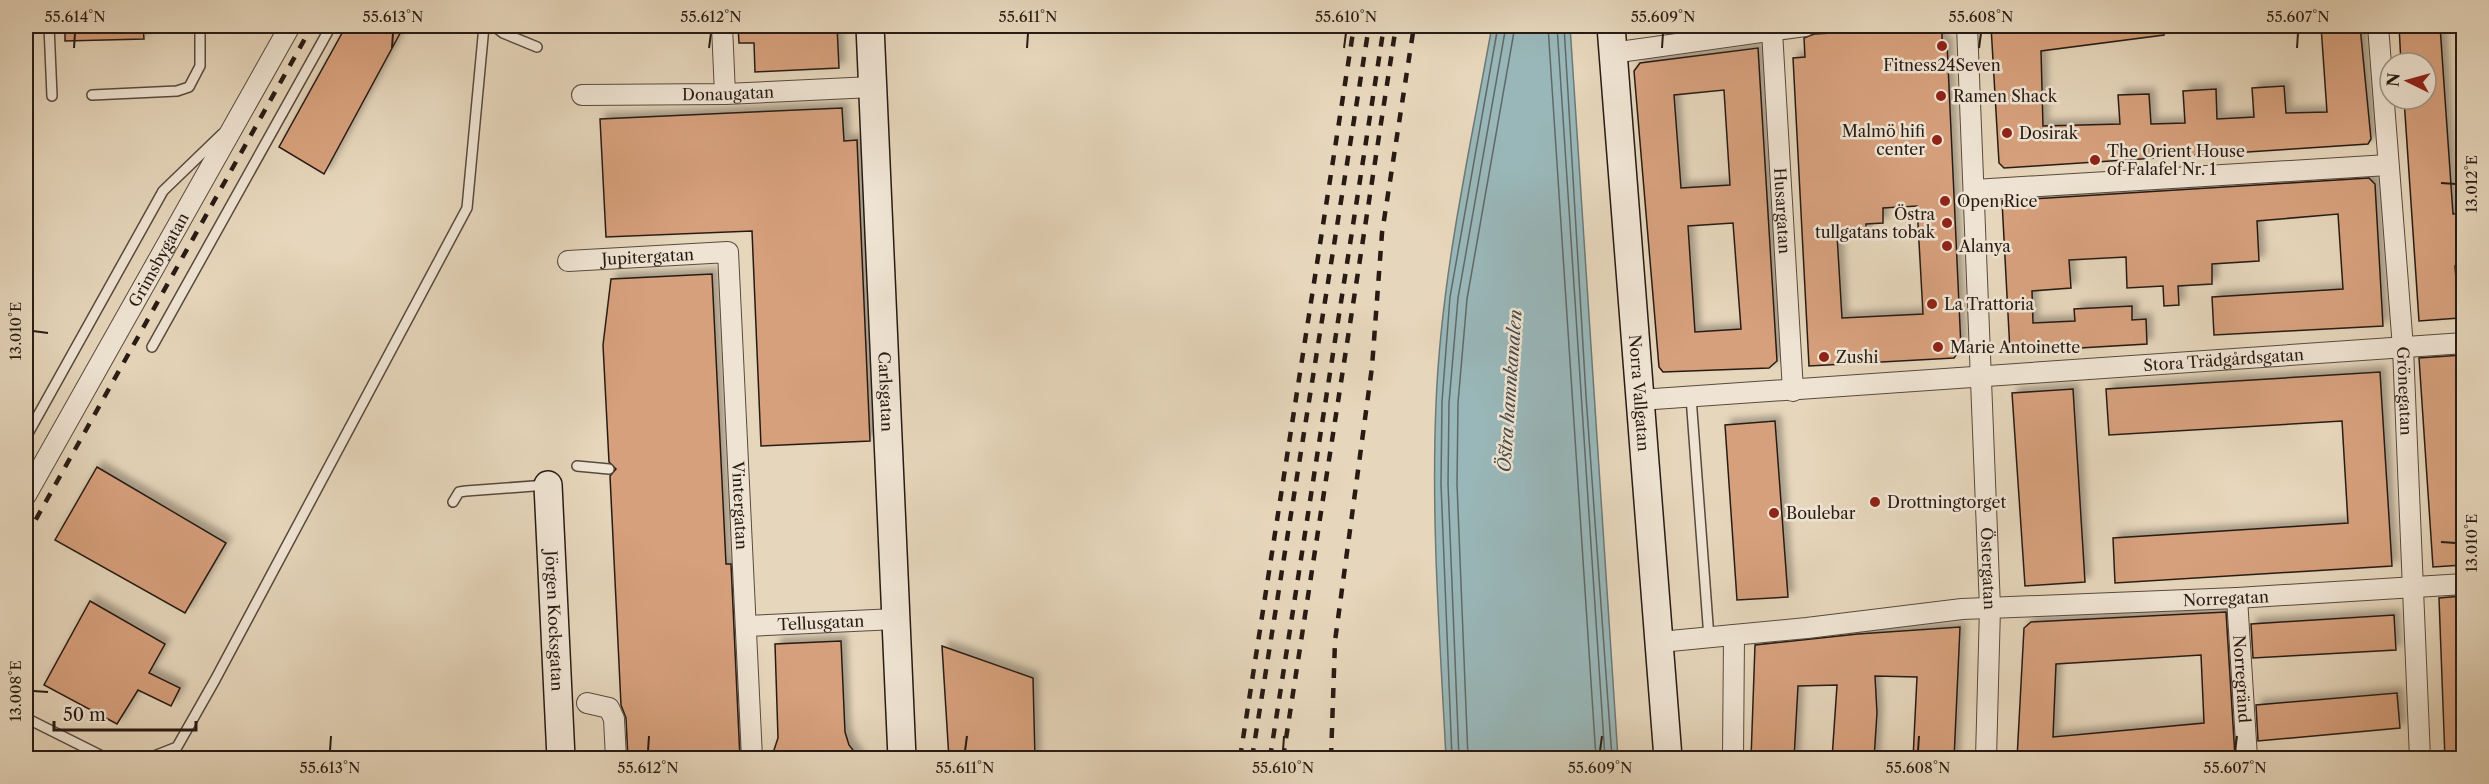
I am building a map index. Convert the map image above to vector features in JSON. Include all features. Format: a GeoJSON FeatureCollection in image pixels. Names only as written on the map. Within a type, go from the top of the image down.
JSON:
{"type":"FeatureCollection","features":[{"type":"Feature","properties":{"kind":"street","name":"Grimsbygatan"},"geometry":{"type":"LineString","coordinates":[[26,495],[290,26]]}},
{"type":"Feature","properties":{"kind":"street"},"geometry":{"type":"LineString","coordinates":[[722,26],[725,94]]}},
{"type":"Feature","properties":{"kind":"street","name":"Carlsgatan"},"geometry":{"type":"LineString","coordinates":[[870,26],[902,759]]}},
{"type":"Feature","properties":{"kind":"street","name":"Norra Vallgatan"},"geometry":{"type":"LineString","coordinates":[[1611,26],[1668,759]]}},
{"type":"Feature","properties":{"kind":"street"},"geometry":{"type":"LineString","coordinates":[[1612,53],[1805,26]]}},
{"type":"Feature","properties":{"kind":"street","name":"Östergatan"},"geometry":{"type":"LineString","coordinates":[[1967,26],[1983,377],[1990,608],[1986,759]]}},
{"type":"Feature","properties":{"kind":"street","name":"Grönegatan"},"geometry":{"type":"LineString","coordinates":[[2378,26],[2403,348],[2420,759]]}},
{"type":"Feature","properties":{"kind":"street","name":"Husargatan"},"geometry":{"type":"LineString","coordinates":[[1772,31],[1792,391]]}},
{"type":"Feature","properties":{"kind":"street","name":"Donaugatan"},"geometry":{"type":"LineString","coordinates":[[582,95],[725,94],[873,87]]}},
{"type":"Feature","properties":{"kind":"street"},"geometry":{"type":"LineString","coordinates":[[1974,190],[2388,165]]}},
{"type":"Feature","properties":{"kind":"street","name":"Jupitergatan"},"geometry":{"type":"LineString","coordinates":[[568,261],[728,252]]}},
{"type":"Feature","properties":{"kind":"street","name":"Vintergatan"},"geometry":{"type":"LineString","coordinates":[[728,252],[752,759]]}},
{"type":"Feature","properties":{"kind":"street","name":"Stora Trädgårdsgatan"},"geometry":{"type":"LineString","coordinates":[[1983,377],[2463,343]]}},
{"type":"Feature","properties":{"kind":"street"},"geometry":{"type":"LineString","coordinates":[[1640,400],[1983,377]]}},
{"type":"Feature","properties":{"kind":"street","name":"Jörgen Kocksgatan"},"geometry":{"type":"LineString","coordinates":[[548,485],[561,759]]}},
{"type":"Feature","properties":{"kind":"street","name":"Norregatan"},"geometry":{"type":"LineString","coordinates":[[1990,608],[2237,598],[2463,584]]}},
{"type":"Feature","properties":{"kind":"street","name":"Norregränd"},"geometry":{"type":"LineString","coordinates":[[2237,598],[2247,759]]}},
{"type":"Feature","properties":{"kind":"street"},"geometry":{"type":"LineString","coordinates":[[1660,642],[1990,608]]}},
{"type":"Feature","properties":{"kind":"street","name":"Tellusgatan"},"geometry":{"type":"LineString","coordinates":[[746,626],[896,619]]}},
{"type":"Feature","properties":{"kind":"street"},"geometry":{"type":"LineString","coordinates":[[1733,759],[1734,635]]}},
{"type":"Feature","properties":{"kind":"street","name":"Jörgen Kocksgatan"},"geometry":{"type":"LineString","coordinates":[[587,703],[609,708],[614,719],[616,759]]}},
{"type":"Feature","properties":{"kind":"lane"},"geometry":{"type":"LineString","coordinates":[[49,26],[52,96]]}},
{"type":"Feature","properties":{"kind":"lane"},"geometry":{"type":"LineString","coordinates":[[92,94],[177,91],[189,87],[200,66],[201,26]]}},
{"type":"Feature","properties":{"kind":"lane"},"geometry":{"type":"LineString","coordinates":[[152,347],[331,26]]}},
{"type":"Feature","properties":{"kind":"lane"},"geometry":{"type":"LineString","coordinates":[[170,759],[215,680],[467,208],[484,26]]}},
{"type":"Feature","properties":{"kind":"lane"},"geometry":{"type":"LineString","coordinates":[[494,26],[503,33],[537,47]]}},
{"type":"Feature","properties":{"kind":"lane"},"geometry":{"type":"LineString","coordinates":[[26,437],[163,191],[239,117]]}},
{"type":"Feature","properties":{"kind":"lane"},"geometry":{"type":"LineString","coordinates":[[1691,397],[1709,638]]}},
{"type":"Feature","properties":{"kind":"lane"},"geometry":{"type":"LineString","coordinates":[[577,466],[609,469]]}},
{"type":"Feature","properties":{"kind":"lane"},"geometry":{"type":"LineString","coordinates":[[453,502],[459,492],[466,490],[548,485]]}},
{"type":"Feature","properties":{"kind":"lane"},"geometry":{"type":"LineString","coordinates":[[26,718],[106,759]]}},
{"type":"Feature","properties":{"kind":"lane"},"geometry":{"type":"LineString","coordinates":[[149,759],[177,747]]}},
{"type":"Feature","properties":{"kind":"water","name":"Östra hamnkanalen"},"geometry":{"type":"Polygon","coordinates":[[[1492,26],[1570,26],[1618,758],[1446,758],[1435,537],[1435,448],[1439,356],[1450,261],[1492,26]]]}},
{"type":"Feature","properties":{"kind":"building"},"geometry":{"type":"Polygon","coordinates":[[[65,26],[143,26],[144,39],[65,41],[65,26]]]}},
{"type":"Feature","properties":{"kind":"building"},"geometry":{"type":"Polygon","coordinates":[[[346,26],[404,26],[324,174],[279,147],[346,26]]]}},
{"type":"Feature","properties":{"kind":"building"},"geometry":{"type":"Polygon","coordinates":[[[738,26],[837,26],[839,68],[755,72],[754,43],[739,43],[738,26]]]}},
{"type":"Feature","properties":{"kind":"building"},"geometry":{"type":"Polygon","coordinates":[[[1991,26],[2163,26],[2164,35],[2041,51],[2043,126],[2120,124],[2118,95],[2149,94],[2151,124],[2185,123],[2183,91],[2216,89],[2217,119],[2254,117],[2252,88],[2284,86],[2286,113],[2327,112],[2321,26],[2360,26],[2371,139],[2368,144],[2004,168],[1999,163],[1991,26]]]}},
{"type":"Feature","properties":{"kind":"building"},"geometry":{"type":"Polygon","coordinates":[[[2399,26],[2440,26],[2453,214],[2463,213],[2463,265],[2455,266],[2459,318],[2419,321],[2405,111],[2438,111],[2438,51],[2400,51],[2399,26]]]}},
{"type":"Feature","properties":{"kind":"building"},"geometry":{"type":"Polygon","coordinates":[[[1942,27],[1942,43],[1947,43],[1961,348],[1954,358],[1809,366],[1793,58],[1805,57],[1804,38],[1814,34],[1942,27]],[[1917,206],[1883,208],[1883,223],[1866,224],[1866,234],[1837,235],[1842,318],[1923,314],[1917,206]]]}},
{"type":"Feature","properties":{"kind":"building"},"geometry":{"type":"Polygon","coordinates":[[[1758,48],[1777,361],[1769,368],[1663,372],[1659,367],[1634,71],[1640,63],[1758,48]],[[1724,90],[1674,95],[1681,188],[1730,185],[1724,90]],[[1733,223],[1688,226],[1695,332],[1741,329],[1733,223]]]}},
{"type":"Feature","properties":{"kind":"building"},"geometry":{"type":"Polygon","coordinates":[[[842,108],[844,141],[857,140],[870,441],[761,446],[752,231],[606,237],[600,119],[842,108]]]}},
{"type":"Feature","properties":{"kind":"building"},"geometry":{"type":"Polygon","coordinates":[[[2369,178],[2375,184],[2383,326],[2214,335],[2212,297],[2343,289],[2338,214],[2257,221],[2259,261],[2212,264],[2212,284],[2178,286],[2179,305],[2164,306],[2163,286],[2127,288],[2126,257],[2069,260],[2071,288],[2032,291],[2033,323],[2075,321],[2074,309],[2132,306],[2132,320],[2146,319],[2147,344],[2010,352],[2002,201],[2369,178]]]}},
{"type":"Feature","properties":{"kind":"building"},"geometry":{"type":"Polygon","coordinates":[[[712,274],[726,564],[731,564],[740,759],[628,759],[626,718],[621,705],[610,476],[616,469],[609,462],[603,345],[611,279],[712,274]]]}},
{"type":"Feature","properties":{"kind":"building"},"geometry":{"type":"Polygon","coordinates":[[[2463,355],[2463,394],[2461,394],[2463,565],[2433,567],[2419,358],[2463,355]]]}},
{"type":"Feature","properties":{"kind":"building"},"geometry":{"type":"Polygon","coordinates":[[[2380,372],[2392,566],[2115,583],[2113,538],[2348,523],[2342,421],[2109,435],[2106,389],[2380,372]]]}},
{"type":"Feature","properties":{"kind":"building"},"geometry":{"type":"Polygon","coordinates":[[[2073,389],[2085,582],[2025,586],[2012,393],[2073,389]]]}},
{"type":"Feature","properties":{"kind":"building"},"geometry":{"type":"Polygon","coordinates":[[[1775,421],[1788,597],[1737,600],[1725,425],[1775,421]]]}},
{"type":"Feature","properties":{"kind":"building"},"geometry":{"type":"Polygon","coordinates":[[[97,467],[226,543],[185,613],[55,540],[97,467]]]}},
{"type":"Feature","properties":{"kind":"building"},"geometry":{"type":"Polygon","coordinates":[[[2463,596],[2463,759],[2445,759],[2439,598],[2463,596]]]}},
{"type":"Feature","properties":{"kind":"building"},"geometry":{"type":"Polygon","coordinates":[[[90,601],[165,644],[149,673],[180,688],[171,706],[138,690],[117,724],[44,685],[90,601]]]}},
{"type":"Feature","properties":{"kind":"building"},"geometry":{"type":"Polygon","coordinates":[[[2226,612],[2235,757],[2017,759],[2024,628],[2031,622],[2226,612]],[[2201,655],[2056,664],[2053,737],[2204,723],[2201,655]]]}},
{"type":"Feature","properties":{"kind":"building"},"geometry":{"type":"Polygon","coordinates":[[[2394,615],[2396,650],[2253,658],[2251,624],[2394,615]]]}},
{"type":"Feature","properties":{"kind":"building"},"geometry":{"type":"Polygon","coordinates":[[[1960,627],[1954,759],[1913,759],[1917,677],[1875,676],[1877,713],[1874,759],[1832,759],[1837,685],[1798,686],[1794,759],[1751,759],[1755,645],[1858,634],[1960,627]]]}},
{"type":"Feature","properties":{"kind":"building"},"geometry":{"type":"Polygon","coordinates":[[[841,641],[845,732],[849,745],[860,759],[771,759],[778,738],[775,644],[841,641]]]}},
{"type":"Feature","properties":{"kind":"building"},"geometry":{"type":"Polygon","coordinates":[[[942,646],[1033,678],[1035,759],[949,759],[942,646]]]}},
{"type":"Feature","properties":{"kind":"building"},"geometry":{"type":"Polygon","coordinates":[[[2397,693],[2400,728],[2258,741],[2256,705],[2397,693]]]}},
{"type":"Feature","properties":{"kind":"railway"},"geometry":{"type":"LineString","coordinates":[[26,537],[312,26]]}},
{"type":"Feature","properties":{"kind":"railway"},"geometry":{"type":"LineString","coordinates":[[1240,758],[1354,26]]}},
{"type":"Feature","properties":{"kind":"railway"},"geometry":{"type":"LineString","coordinates":[[1252,758],[1369,26]]}},
{"type":"Feature","properties":{"kind":"railway"},"geometry":{"type":"LineString","coordinates":[[1270,758],[1384,26]]}},
{"type":"Feature","properties":{"kind":"railway"},"geometry":{"type":"LineString","coordinates":[[1283,758],[1396,26]]}},
{"type":"Feature","properties":{"kind":"railway"},"geometry":{"type":"LineString","coordinates":[[1331,758],[1335,641],[1372,367],[1382,233],[1414,26]]}},
{"type":"Feature","properties":{"kind":"place","name":"Fitness24Seven"},"geometry":{"type":"Point","coordinates":[1942,46]}},
{"type":"Feature","properties":{"kind":"place","name":"Ramen Shack"},"geometry":{"type":"Point","coordinates":[1941,96]}},
{"type":"Feature","properties":{"kind":"place","name":"Dosirak"},"geometry":{"type":"Point","coordinates":[2007,133]}},
{"type":"Feature","properties":{"kind":"place","name":"Malmö hifi center"},"geometry":{"type":"Point","coordinates":[1937,140]}},
{"type":"Feature","properties":{"kind":"place","name":"The Orient House of Falafel Nr. 1"},"geometry":{"type":"Point","coordinates":[2095,160]}},
{"type":"Feature","properties":{"kind":"place","name":"Open Rice"},"geometry":{"type":"Point","coordinates":[1945,201]}},
{"type":"Feature","properties":{"kind":"place","name":"Östra tullgatans tobak"},"geometry":{"type":"Point","coordinates":[1947,223]}},
{"type":"Feature","properties":{"kind":"place","name":"Alanya"},"geometry":{"type":"Point","coordinates":[1947,246]}},
{"type":"Feature","properties":{"kind":"place","name":"La Trattoria"},"geometry":{"type":"Point","coordinates":[1932,304]}},
{"type":"Feature","properties":{"kind":"place","name":"Marie Antoinette"},"geometry":{"type":"Point","coordinates":[1938,347]}},
{"type":"Feature","properties":{"kind":"place","name":"Zushi"},"geometry":{"type":"Point","coordinates":[1824,357]}},
{"type":"Feature","properties":{"kind":"place","name":"Drottningtorget"},"geometry":{"type":"Point","coordinates":[1875,502]}},
{"type":"Feature","properties":{"kind":"place","name":"Boulebar"},"geometry":{"type":"Point","coordinates":[1774,513]}}]}
